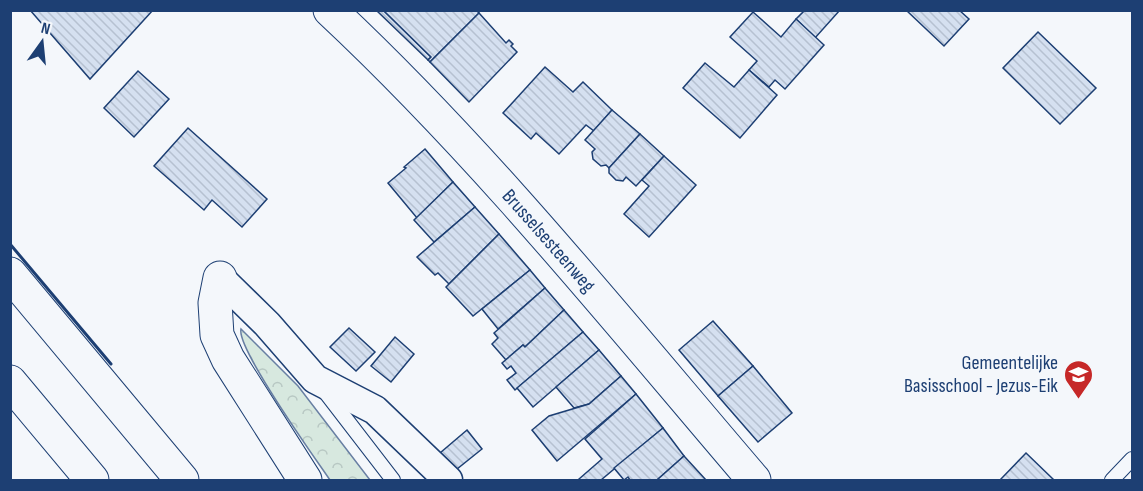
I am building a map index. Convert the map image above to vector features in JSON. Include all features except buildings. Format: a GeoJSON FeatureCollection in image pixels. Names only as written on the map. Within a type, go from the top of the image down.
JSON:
{"type":"FeatureCollection","features":[{"type":"Feature","properties":{"kind":"main road","name":"Brusselsesteenweg"},"geometry":{"type":"LineString","coordinates":[[330,10],[403,81],[477,160],[754,480]]}},
{"type":"Feature","properties":{"kind":"main road"},"geometry":{"type":"LineString","coordinates":[[10,274],[182,480]]}},
{"type":"Feature","properties":{"kind":"main road"},"geometry":{"type":"LineString","coordinates":[[220,278],[215,303],[217,335],[228,358],[305,480]]}},
{"type":"Feature","properties":{"kind":"main road"},"geometry":{"type":"LineString","coordinates":[[10,382],[92,480]]}},
{"type":"Feature","properties":{"kind":"street"},"geometry":{"type":"LineString","coordinates":[[220,278],[267,324],[315,379],[375,410],[448,480]]}},
{"type":"Feature","properties":{"kind":"lane"},"geometry":{"type":"LineString","coordinates":[[315,379],[393,480]]}},
{"type":"Feature","properties":{"kind":"lane"},"geometry":{"type":"LineString","coordinates":[[1112,480],[1132,459]]}},
{"type":"Feature","properties":{"kind":"green space"},"geometry":{"type":"Polygon","coordinates":[[[241,329],[298,386],[370,480],[330,480],[263,379],[243,340],[241,329]]]}},
{"type":"Feature","properties":{"kind":"wall"},"geometry":{"type":"LineString","coordinates":[[10,244],[111,364]]}},
{"type":"Feature","properties":{"kind":"place","name":"Gemeentelijke Basisschool - Jezus-Eik"},"geometry":{"type":"Point","coordinates":[1079,400]}}]}
